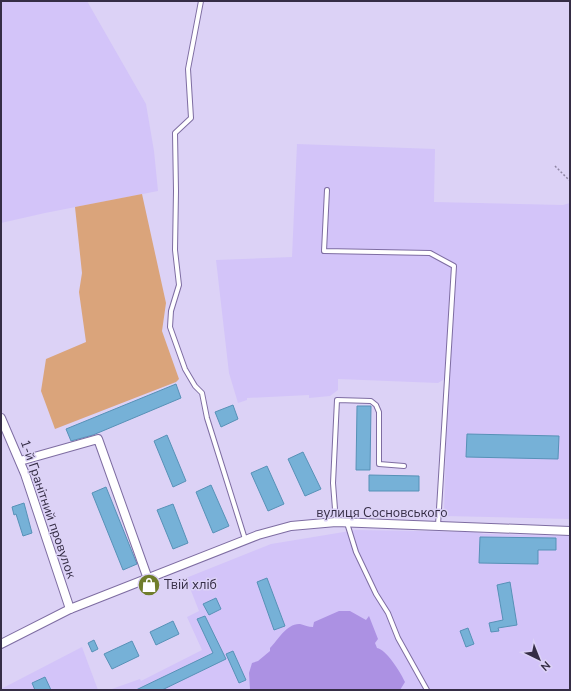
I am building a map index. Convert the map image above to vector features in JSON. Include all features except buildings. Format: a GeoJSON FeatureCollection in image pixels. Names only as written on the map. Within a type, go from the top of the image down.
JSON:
{"type":"FeatureCollection","features":[{"type":"Feature","properties":{"kind":"street","name":"1-й Гранітний провулок"},"geometry":{"type":"LineString","coordinates":[[2,422],[20,461],[70,609]]}},
{"type":"Feature","properties":{"kind":"street"},"geometry":{"type":"LineString","coordinates":[[20,461],[98,439],[148,579]]}},
{"type":"Feature","properties":{"kind":"street","name":"вулиця Сосновського"},"geometry":{"type":"LineString","coordinates":[[1,644],[70,609],[245,539],[291,526],[347,522],[570,530]]}},
{"type":"Feature","properties":{"kind":"lane"},"geometry":{"type":"LineString","coordinates":[[202,1],[188,69],[191,118],[175,133],[175,250],[179,285],[171,311],[170,327],[185,369],[195,386],[202,393],[207,418],[245,539]]}},
{"type":"Feature","properties":{"kind":"lane"},"geometry":{"type":"LineString","coordinates":[[327,190],[324,251],[430,253],[454,266],[438,525]]}},
{"type":"Feature","properties":{"kind":"lane"},"geometry":{"type":"LineString","coordinates":[[336,522],[333,483],[337,400],[371,400],[376,405],[379,412],[379,464],[404,466]]}},
{"type":"Feature","properties":{"kind":"lane"},"geometry":{"type":"LineString","coordinates":[[347,522],[356,552],[376,594],[388,613],[398,638],[427,690]]}},
{"type":"Feature","properties":{"kind":"path"},"geometry":{"type":"LineString","coordinates":[[555,166],[570,181]]}},
{"type":"Feature","properties":{"kind":"shaded area"},"geometry":{"type":"Polygon","coordinates":[[[1,1],[87,1],[146,104],[154,151],[158,191],[1,223],[1,1]]]}},
{"type":"Feature","properties":{"kind":"shaded area"},"geometry":{"type":"Polygon","coordinates":[[[297,144],[435,149],[434,202],[563,205],[570,203],[570,519],[446,516],[444,512],[448,377],[438,383],[338,379],[338,390],[330,396],[309,398],[309,395],[247,398],[247,400],[238,403],[229,373],[216,260],[292,257],[297,144]]]}},
{"type":"Feature","properties":{"kind":"shaded area"},"geometry":{"type":"Polygon","coordinates":[[[142,194],[166,303],[162,331],[179,379],[176,382],[55,429],[41,391],[46,359],[86,342],[79,292],[82,273],[75,207],[142,194]]]}},
{"type":"Feature","properties":{"kind":"shaded area"},"geometry":{"type":"Polygon","coordinates":[[[356,530],[475,532],[484,534],[570,536],[570,690],[109,690],[140,679],[141,681],[202,650],[187,617],[199,611],[186,578],[271,544],[356,530]]]}},
{"type":"Feature","properties":{"kind":"shaded area"},"geometry":{"type":"Polygon","coordinates":[[[339,611],[350,611],[366,620],[369,616],[378,639],[375,643],[377,648],[385,652],[405,682],[400,690],[250,690],[249,673],[252,663],[258,661],[270,651],[270,648],[287,629],[295,624],[313,627],[314,622],[339,611]]]}},
{"type":"Feature","properties":{"kind":"shaded area"},"geometry":{"type":"Polygon","coordinates":[[[82,647],[98,690],[1,690],[1,689],[82,647]]]}},
{"type":"Feature","properties":{"kind":"place","name":"Твій хліб"},"geometry":{"type":"Point","coordinates":[149,585]}}]}
